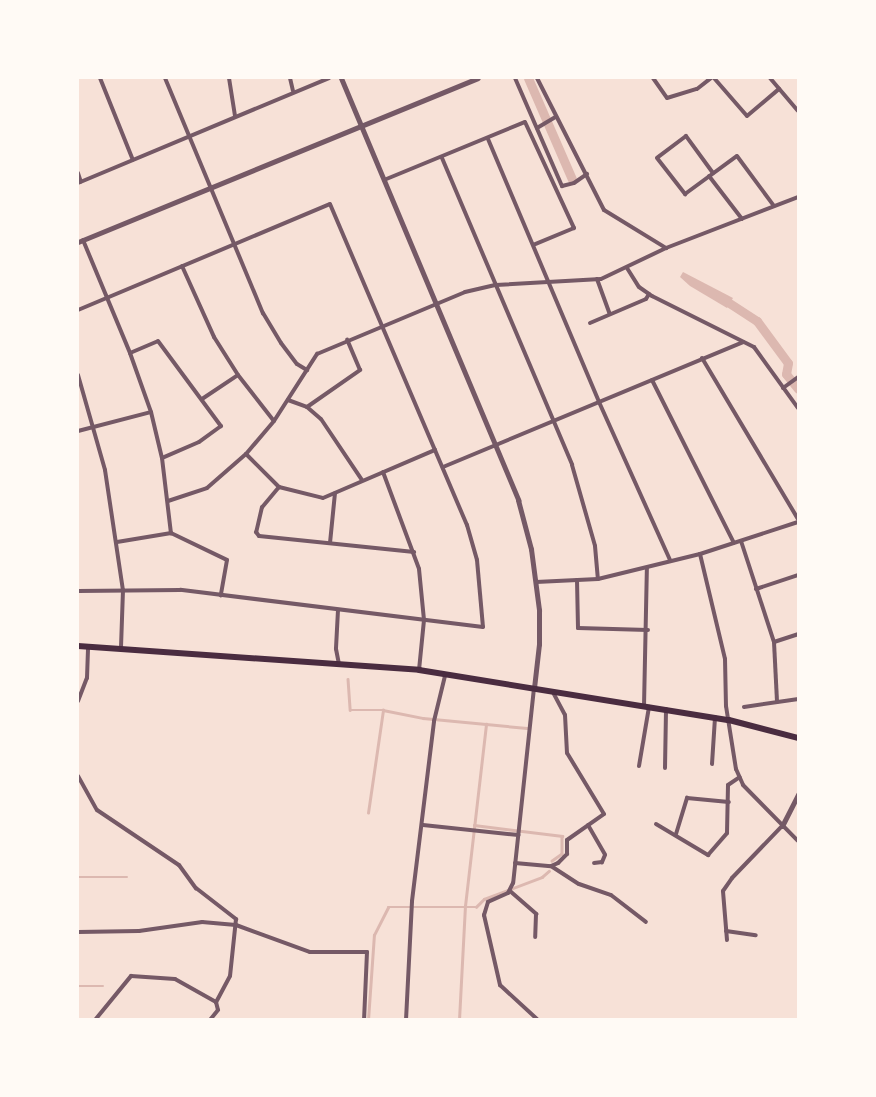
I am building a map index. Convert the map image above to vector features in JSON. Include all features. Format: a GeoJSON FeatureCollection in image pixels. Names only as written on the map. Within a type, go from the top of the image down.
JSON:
{"type":"FeatureCollection","features":[{"type":"Feature","properties":{"kind":"main road"},"geometry":{"type":"LineString","coordinates":[[78,646],[121,647],[420,670],[445,676],[715,717],[798,738]]}},
{"type":"Feature","properties":{"kind":"street"},"geometry":{"type":"LineString","coordinates":[[100,78],[133,160]]}},
{"type":"Feature","properties":{"kind":"street"},"geometry":{"type":"LineString","coordinates":[[165,78],[188,138],[263,313],[281,344],[297,364],[307,370]]}},
{"type":"Feature","properties":{"kind":"street"},"geometry":{"type":"LineString","coordinates":[[229,78],[235,117]]}},
{"type":"Feature","properties":{"kind":"street"},"geometry":{"type":"LineString","coordinates":[[290,78],[293,91]]}},
{"type":"Feature","properties":{"kind":"street"},"geometry":{"type":"LineString","coordinates":[[78,172],[79,182],[188,138],[293,91],[329,78]]}},
{"type":"Feature","properties":{"kind":"street"},"geometry":{"type":"LineString","coordinates":[[340,78],[362,125],[497,445],[525,525],[536,582],[539,644],[516,862],[510,891],[484,906],[485,929],[500,985],[536,1019]]}},
{"type":"Feature","properties":{"kind":"street"},"geometry":{"type":"LineString","coordinates":[[171,532],[162,458],[151,412],[108,298],[80,241],[478,78]]}},
{"type":"Feature","properties":{"kind":"street"},"geometry":{"type":"LineString","coordinates":[[515,78],[562,186],[574,183],[587,174]]}},
{"type":"Feature","properties":{"kind":"street"},"geometry":{"type":"LineString","coordinates":[[537,78],[555,117],[587,174],[594,196],[604,210],[666,248]]}},
{"type":"Feature","properties":{"kind":"street"},"geometry":{"type":"LineString","coordinates":[[653,78],[667,98],[697,89],[713,78],[747,116],[779,89]]}},
{"type":"Feature","properties":{"kind":"street"},"geometry":{"type":"LineString","coordinates":[[770,78],[798,111]]}},
{"type":"Feature","properties":{"kind":"street"},"geometry":{"type":"LineString","coordinates":[[537,128],[555,117]]}},
{"type":"Feature","properties":{"kind":"street"},"geometry":{"type":"LineString","coordinates":[[384,180],[442,158],[525,122],[574,228],[533,246]]}},
{"type":"Feature","properties":{"kind":"street"},"geometry":{"type":"LineString","coordinates":[[742,219],[711,175],[686,136],[657,158],[685,194],[711,175],[738,156],[774,206]]}},
{"type":"Feature","properties":{"kind":"street"},"geometry":{"type":"LineString","coordinates":[[488,139],[599,402],[670,560]]}},
{"type":"Feature","properties":{"kind":"street"},"geometry":{"type":"LineString","coordinates":[[442,158],[572,465],[595,546],[598,579]]}},
{"type":"Feature","properties":{"kind":"street"},"geometry":{"type":"LineString","coordinates":[[168,502],[207,488],[246,454],[274,420],[317,354],[437,303],[496,285],[548,280],[598,279],[627,268],[666,248],[798,197]]}},
{"type":"Feature","properties":{"kind":"street"},"geometry":{"type":"LineString","coordinates":[[78,310],[330,204],[384,324],[435,450],[444,466],[468,525],[477,560],[483,627],[180,590],[78,591]]}},
{"type":"Feature","properties":{"kind":"street"},"geometry":{"type":"LineString","coordinates":[[182,266],[214,337],[238,375],[274,420]]}},
{"type":"Feature","properties":{"kind":"street"},"geometry":{"type":"LineString","coordinates":[[627,268],[631,278],[649,294],[754,347],[785,387],[798,408]]}},
{"type":"Feature","properties":{"kind":"street"},"geometry":{"type":"LineString","coordinates":[[598,279],[610,314]]}},
{"type":"Feature","properties":{"kind":"street"},"geometry":{"type":"LineString","coordinates":[[590,323],[646,299],[649,294]]}},
{"type":"Feature","properties":{"kind":"street"},"geometry":{"type":"LineString","coordinates":[[307,407],[360,370],[347,340]]}},
{"type":"Feature","properties":{"kind":"street"},"geometry":{"type":"LineString","coordinates":[[130,353],[158,341],[221,426],[199,442],[162,458]]}},
{"type":"Feature","properties":{"kind":"street"},"geometry":{"type":"LineString","coordinates":[[444,466],[743,342]]}},
{"type":"Feature","properties":{"kind":"street"},"geometry":{"type":"LineString","coordinates":[[536,582],[598,579],[647,568],[670,560],[700,554],[798,520],[702,358]]}},
{"type":"Feature","properties":{"kind":"street"},"geometry":{"type":"LineString","coordinates":[[78,375],[95,427],[116,542],[123,590],[121,647]]}},
{"type":"Feature","properties":{"kind":"street"},"geometry":{"type":"LineString","coordinates":[[202,399],[238,375]]}},
{"type":"Feature","properties":{"kind":"street"},"geometry":{"type":"LineString","coordinates":[[785,387],[798,377]]}},
{"type":"Feature","properties":{"kind":"street"},"geometry":{"type":"LineString","coordinates":[[652,380],[734,543]]}},
{"type":"Feature","properties":{"kind":"street"},"geometry":{"type":"LineString","coordinates":[[288,400],[307,407],[321,419],[362,480]]}},
{"type":"Feature","properties":{"kind":"street"},"geometry":{"type":"LineString","coordinates":[[78,432],[151,412]]}},
{"type":"Feature","properties":{"kind":"street"},"geometry":{"type":"LineString","coordinates":[[246,454],[279,488],[323,498],[435,450]]}},
{"type":"Feature","properties":{"kind":"street"},"geometry":{"type":"LineString","coordinates":[[383,472],[414,552],[421,581],[424,620],[420,670]]}},
{"type":"Feature","properties":{"kind":"street"},"geometry":{"type":"LineString","coordinates":[[279,488],[262,507],[256,532],[259,536],[414,552]]}},
{"type":"Feature","properties":{"kind":"street"},"geometry":{"type":"LineString","coordinates":[[330,543],[335,493]]}},
{"type":"Feature","properties":{"kind":"street"},"geometry":{"type":"LineString","coordinates":[[116,542],[171,532],[227,560],[221,595]]}},
{"type":"Feature","properties":{"kind":"street"},"geometry":{"type":"LineString","coordinates":[[740,541],[774,642],[778,702]]}},
{"type":"Feature","properties":{"kind":"street"},"geometry":{"type":"LineString","coordinates":[[700,554],[725,658],[729,720],[742,785],[798,841]]}},
{"type":"Feature","properties":{"kind":"street"},"geometry":{"type":"LineString","coordinates":[[639,766],[647,706],[647,568]]}},
{"type":"Feature","properties":{"kind":"street"},"geometry":{"type":"LineString","coordinates":[[756,589],[798,575]]}},
{"type":"Feature","properties":{"kind":"street"},"geometry":{"type":"LineString","coordinates":[[577,580],[578,628],[648,630]]}},
{"type":"Feature","properties":{"kind":"street"},"geometry":{"type":"LineString","coordinates":[[338,610],[336,649],[339,664]]}},
{"type":"Feature","properties":{"kind":"street"},"geometry":{"type":"LineString","coordinates":[[774,642],[798,634]]}},
{"type":"Feature","properties":{"kind":"street"},"geometry":{"type":"LineString","coordinates":[[78,701],[87,678],[88,646]]}},
{"type":"Feature","properties":{"kind":"street"},"geometry":{"type":"LineString","coordinates":[[406,1020],[412,901],[423,825],[434,721],[445,676]]}},
{"type":"Feature","properties":{"kind":"street"},"geometry":{"type":"LineString","coordinates":[[551,866],[567,854],[567,840],[604,814],[567,753],[565,715],[552,691]]}},
{"type":"Feature","properties":{"kind":"street"},"geometry":{"type":"LineString","coordinates":[[744,707],[798,700]]}},
{"type":"Feature","properties":{"kind":"street"},"geometry":{"type":"LineString","coordinates":[[665,768],[666,709]]}},
{"type":"Feature","properties":{"kind":"street"},"geometry":{"type":"LineString","coordinates":[[712,764],[715,717]]}},
{"type":"Feature","properties":{"kind":"street"},"geometry":{"type":"LineString","coordinates":[[78,776],[97,810],[179,865],[196,888],[236,919],[230,976],[216,1002],[218,1010],[210,1020]]}},
{"type":"Feature","properties":{"kind":"street"},"geometry":{"type":"LineString","coordinates":[[656,824],[676,834],[708,855],[727,833],[728,785],[740,777]]}},
{"type":"Feature","properties":{"kind":"street"},"geometry":{"type":"LineString","coordinates":[[727,940],[724,891],[732,878],[782,826],[798,794]]}},
{"type":"Feature","properties":{"kind":"street"},"geometry":{"type":"LineString","coordinates":[[676,834],[687,798],[729,802]]}},
{"type":"Feature","properties":{"kind":"street"},"geometry":{"type":"LineString","coordinates":[[423,825],[518,835]]}},
{"type":"Feature","properties":{"kind":"street"},"geometry":{"type":"LineString","coordinates":[[588,825],[596,836],[605,859],[594,863]]}},
{"type":"Feature","properties":{"kind":"street"},"geometry":{"type":"LineString","coordinates":[[516,862],[551,866],[579,884],[611,895],[646,922]]}},
{"type":"Feature","properties":{"kind":"street"},"geometry":{"type":"LineString","coordinates":[[510,891],[536,914],[535,937]]}},
{"type":"Feature","properties":{"kind":"street"},"geometry":{"type":"LineString","coordinates":[[78,932],[139,931],[202,922],[236,924],[310,952],[367,952],[364,1020]]}},
{"type":"Feature","properties":{"kind":"street"},"geometry":{"type":"LineString","coordinates":[[726,930],[756,935]]}},
{"type":"Feature","properties":{"kind":"street"},"geometry":{"type":"LineString","coordinates":[[95,1020],[131,976],[175,979],[216,1002]]}},
{"type":"Feature","properties":{"kind":"shaded area"},"geometry":{"type":"Polygon","coordinates":[[[683,272],[733,298],[727,308],[690,286],[680,277],[683,272]]]}},
{"type":"Feature","properties":{"kind":"waterway"},"geometry":{"type":"LineString","coordinates":[[528,78],[572,179]]}},
{"type":"Feature","properties":{"kind":"waterway"},"geometry":{"type":"LineString","coordinates":[[720,297],[757,321],[788,363],[786,374],[798,389]]}},
{"type":"Feature","properties":{"kind":"waterway"},"geometry":{"type":"LineString","coordinates":[[348,679],[350,710],[383,710],[423,718],[527,728]]}},
{"type":"Feature","properties":{"kind":"waterway"},"geometry":{"type":"LineString","coordinates":[[368,813],[383,710]]}},
{"type":"Feature","properties":{"kind":"waterway"},"geometry":{"type":"LineString","coordinates":[[459,1020],[465,906],[486,724]]}},
{"type":"Feature","properties":{"kind":"waterway"},"geometry":{"type":"LineString","coordinates":[[474,825],[562,836],[562,854],[552,861]]}},
{"type":"Feature","properties":{"kind":"waterway"},"geometry":{"type":"LineString","coordinates":[[368,1020],[374,935],[388,907],[476,907],[484,899],[542,877],[549,871]]}},
{"type":"Feature","properties":{"kind":"waterway"},"geometry":{"type":"LineString","coordinates":[[78,877],[127,877]]}},
{"type":"Feature","properties":{"kind":"waterway"},"geometry":{"type":"LineString","coordinates":[[78,986],[103,986]]}}]}
